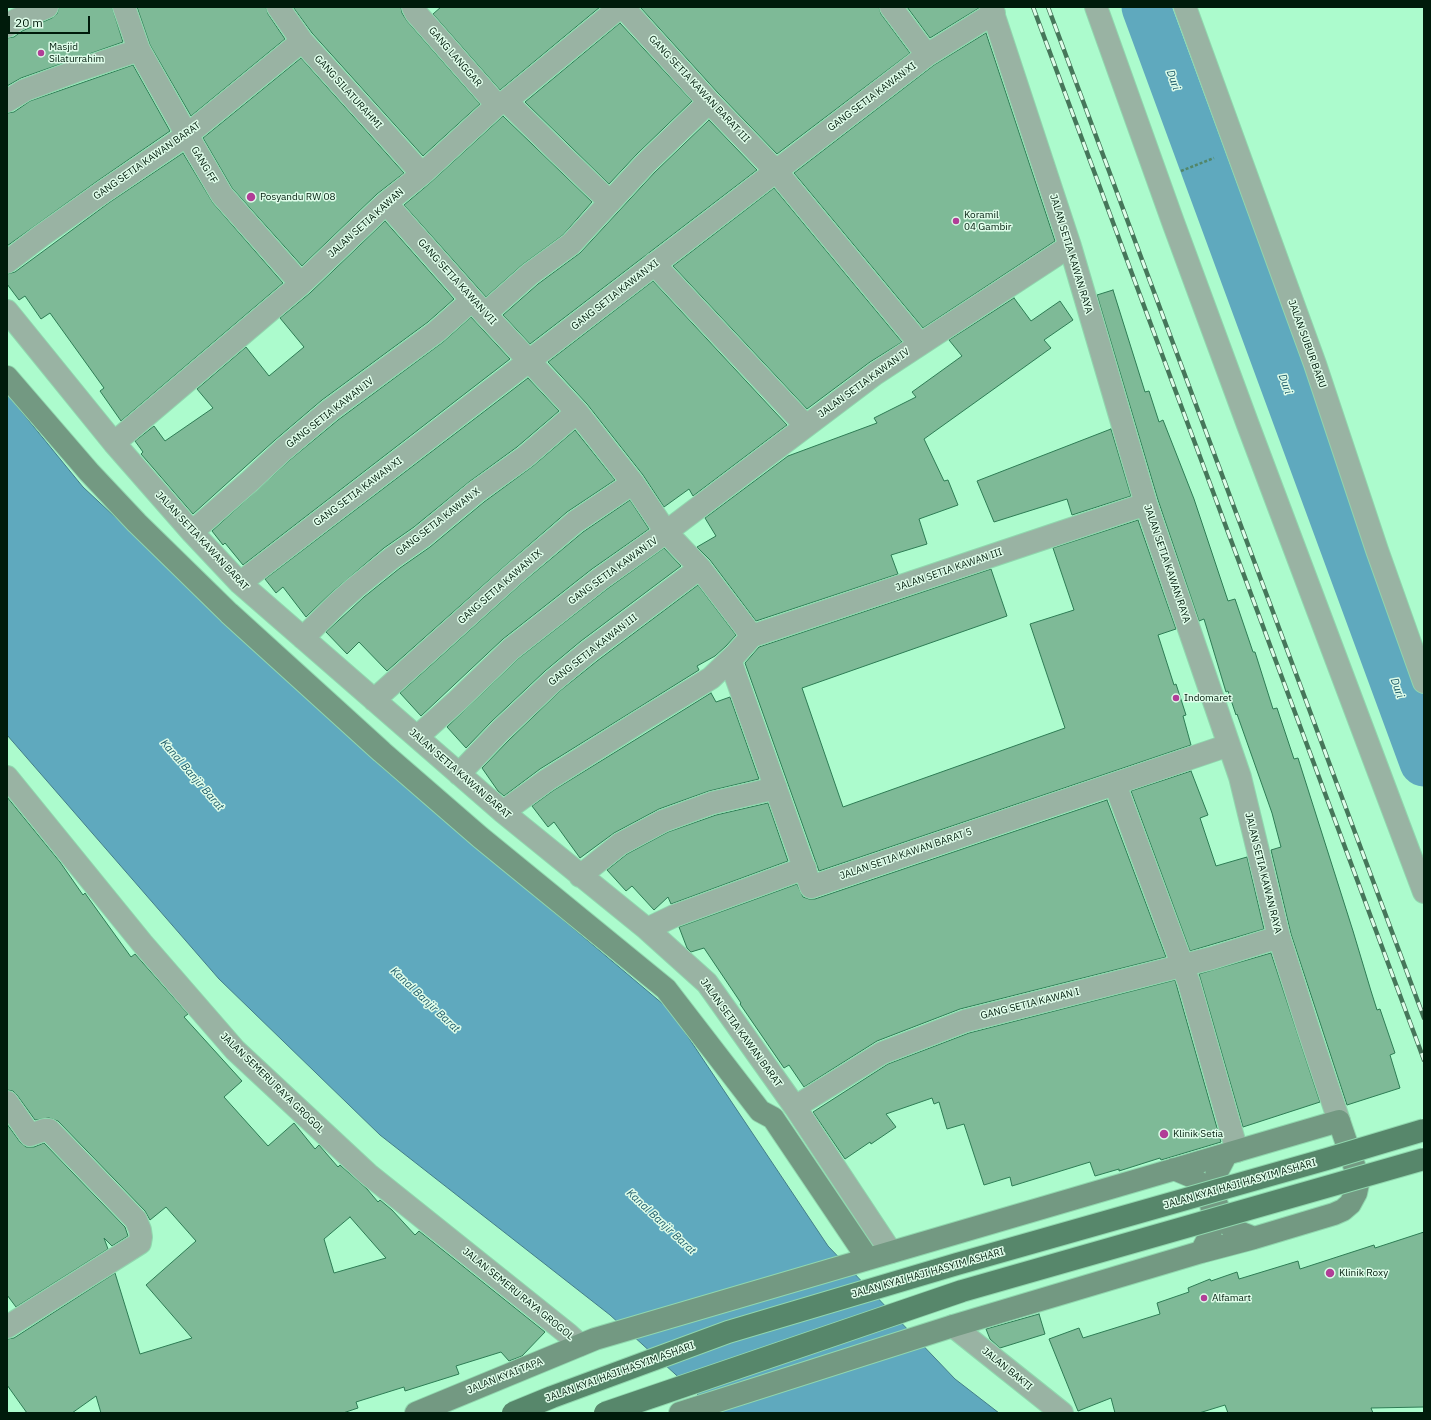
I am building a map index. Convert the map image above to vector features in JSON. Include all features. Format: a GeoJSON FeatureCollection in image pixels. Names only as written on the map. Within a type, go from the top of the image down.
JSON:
{"type":"FeatureCollection","features":[{"type":"Feature","properties":{"kind":"main road"},"geometry":{"type":"LineString","coordinates":[[7,377],[89,472],[137,523],[229,613],[393,762],[486,842],[666,989],[760,1110],[764,1124],[860,1262]]}},
{"type":"Feature","properties":{"kind":"main road"},"geometry":{"type":"LineString","coordinates":[[587,1342],[1339,1121],[1355,1168],[1358,1184],[1356,1193],[1350,1204],[1343,1210],[1320,1219],[1201,1252],[950,1327],[684,1412]]}},
{"type":"Feature","properties":{"kind":"main road","name":"JALAN KYAI HAJI HASYIM ASHARI"},"geometry":{"type":"LineString","coordinates":[[513,1413],[552,1397],[728,1332],[957,1264],[1424,1130]]}},
{"type":"Feature","properties":{"kind":"main road"},"geometry":{"type":"LineString","coordinates":[[1231,1153],[1217,1172],[1213,1189],[1216,1202],[1222,1218],[1234,1230],[1254,1238]]}},
{"type":"Feature","properties":{"kind":"main road"},"geometry":{"type":"LineString","coordinates":[[605,1413],[962,1292],[1424,1159]]}},
{"type":"Feature","properties":{"kind":"main road"},"geometry":{"type":"LineString","coordinates":[[1174,1169],[1193,1177],[1205,1189],[1211,1205],[1214,1218],[1210,1236],[1201,1252]]}},
{"type":"Feature","properties":{"kind":"main road","name":"JALAN KYAI TAPA"},"geometry":{"type":"LineString","coordinates":[[416,1413],[587,1342]]}},
{"type":"Feature","properties":{"kind":"street"},"geometry":{"type":"LineString","coordinates":[[7,26],[16,20],[48,7]]}},
{"type":"Feature","properties":{"kind":"street","name":"GANG FF"},"geometry":{"type":"LineString","coordinates":[[124,7],[139,50],[222,195],[301,284]]}},
{"type":"Feature","properties":{"kind":"street","name":"GANG SILATURAHMI"},"geometry":{"type":"LineString","coordinates":[[278,7],[302,41],[422,174]]}},
{"type":"Feature","properties":{"kind":"street","name":"JALAN SETIA KAWAN"},"geometry":{"type":"LineString","coordinates":[[114,443],[301,284],[386,203],[422,174],[502,103],[620,7]]}},
{"type":"Feature","properties":{"kind":"street","name":"GANG SETIA KAWAN BARAT III"},"geometry":{"type":"LineString","coordinates":[[623,7],[709,102],[776,171],[920,344]]}},
{"type":"Feature","properties":{"kind":"street"},"geometry":{"type":"LineString","coordinates":[[891,7],[927,55]]}},
{"type":"Feature","properties":{"kind":"street"},"geometry":{"type":"LineString","coordinates":[[1096,7],[1248,426],[1424,892]]}},
{"type":"Feature","properties":{"kind":"street","name":"JALAN SUBUR BARU"},"geometry":{"type":"LineString","coordinates":[[1185,7],[1315,364],[1377,550],[1424,682]]}},
{"type":"Feature","properties":{"kind":"street","name":"GANG LANGGAR"},"geometry":{"type":"LineString","coordinates":[[419,9],[502,103],[556,150],[610,202]]}},
{"type":"Feature","properties":{"kind":"street","name":"GANG SETIA KAWAN XI"},"geometry":{"type":"LineString","coordinates":[[240,583],[927,55],[993,10]]}},
{"type":"Feature","properties":{"kind":"street","name":"JALAN SETIA KAWAN RAYA"},"geometry":{"type":"LineString","coordinates":[[993,10],[1070,246],[1146,504],[1240,777],[1279,937],[1339,1121]]}},
{"type":"Feature","properties":{"kind":"street","name":"GANG SETIA KAWAN BARAT"},"geometry":{"type":"LineString","coordinates":[[7,262],[84,205],[187,135],[302,41]]}},
{"type":"Feature","properties":{"kind":"street"},"geometry":{"type":"LineString","coordinates":[[7,102],[25,90],[139,50]]}},
{"type":"Feature","properties":{"kind":"street","name":"GANG SETIA KAWAN IV"},"geometry":{"type":"LineString","coordinates":[[192,532],[330,410],[436,332],[479,307],[530,274],[571,244],[646,163],[709,102]]}},
{"type":"Feature","properties":{"kind":"street","name":"GANG SETIA KAWAN VII"},"geometry":{"type":"LineString","coordinates":[[386,203],[529,362],[577,412],[632,484],[666,532],[700,568],[752,636]]}},
{"type":"Feature","properties":{"kind":"street","name":"JALAN SETIA KAWAN IV"},"geometry":{"type":"LineString","coordinates":[[666,532],[805,425],[875,374],[1070,246]]}},
{"type":"Feature","properties":{"kind":"street"},"geometry":{"type":"LineString","coordinates":[[654,264],[805,425]]}},
{"type":"Feature","properties":{"kind":"street","name":"JALAN SETIA KAWAN BARAT"},"geometry":{"type":"LineString","coordinates":[[7,311],[114,443],[192,532],[240,583],[503,812],[646,929],[707,983],[795,1107],[891,1252]]}},
{"type":"Feature","properties":{"kind":"street","name":"GANG SETIA KAWAN X"},"geometry":{"type":"LineString","coordinates":[[303,638],[356,587],[392,558],[422,537],[476,492],[525,457],[577,412]]}},
{"type":"Feature","properties":{"kind":"street","name":"GANG SETIA KAWAN IX"},"geometry":{"type":"LineString","coordinates":[[374,700],[514,574],[569,527],[632,484]]}},
{"type":"Feature","properties":{"kind":"street","name":"JALAN SETIA KAWAN III"},"geometry":{"type":"LineString","coordinates":[[752,636],[1146,504]]}},
{"type":"Feature","properties":{"kind":"street","name":"GANG SETIA KAWAN IV"},"geometry":{"type":"LineString","coordinates":[[417,737],[511,649],[600,579],[666,532]]}},
{"type":"Feature","properties":{"kind":"street","name":"GANG SETIA KAWAN III"},"geometry":{"type":"LineString","coordinates":[[459,774],[500,731],[553,681],[589,651],[700,568]]}},
{"type":"Feature","properties":{"kind":"street"},"geometry":{"type":"LineString","coordinates":[[503,812],[547,780],[712,678],[752,636]]}},
{"type":"Feature","properties":{"kind":"street","name":"JALAN SETIA KAWAN BARAT 5"},"geometry":{"type":"LineString","coordinates":[[730,660],[811,886],[1229,745]]}},
{"type":"Feature","properties":{"kind":"street","name":"JALAN SEMERU RAYA GROGOL"},"geometry":{"type":"LineString","coordinates":[[7,777],[142,943],[235,1050],[368,1174],[568,1334],[587,1342]]}},
{"type":"Feature","properties":{"kind":"street"},"geometry":{"type":"LineString","coordinates":[[1115,784],[1189,983],[1231,1153]]}},
{"type":"Feature","properties":{"kind":"street"},"geometry":{"type":"LineString","coordinates":[[580,876],[620,844],[663,821],[712,803],[776,788]]}},
{"type":"Feature","properties":{"kind":"street"},"geometry":{"type":"LineString","coordinates":[[646,929],[674,916],[804,868]]}},
{"type":"Feature","properties":{"kind":"street","name":"GANG SETIA KAWAN I"},"geometry":{"type":"LineString","coordinates":[[795,1107],[882,1053],[965,1021],[1212,958],[1279,937]]}},
{"type":"Feature","properties":{"kind":"street"},"geometry":{"type":"LineString","coordinates":[[7,1102],[30,1134],[49,1130],[136,1220],[141,1237],[140,1243],[7,1327]]}},
{"type":"Feature","properties":{"kind":"street","name":"JALAN BAKTI"},"geometry":{"type":"LineString","coordinates":[[950,1327],[1062,1413]]}},
{"type":"Feature","properties":{"kind":"path"},"geometry":{"type":"LineString","coordinates":[[1178,172],[1219,156]]}},
{"type":"Feature","properties":{"kind":"water","name":"Kanal Banjir Barat"},"geometry":{"type":"Polygon","coordinates":[[[7,394],[83,487],[384,769],[670,1010],[828,1246],[955,1379],[999,1413],[718,1413],[610,1315],[380,1135],[219,979],[7,735],[7,394]]]}},
{"type":"Feature","properties":{"kind":"building"},"geometry":{"type":"Polygon","coordinates":[[[59,7],[112,7],[123,42],[21,78],[7,86],[7,38],[14,37],[22,31],[52,18],[57,14],[59,7]]]}},
{"type":"Feature","properties":{"kind":"building"},"geometry":{"type":"Polygon","coordinates":[[[137,7],[266,7],[268,14],[285,39],[191,116],[150,45],[137,7]]]}},
{"type":"Feature","properties":{"kind":"building"},"geometry":{"type":"Polygon","coordinates":[[[293,7],[401,7],[402,13],[407,21],[480,104],[423,156],[312,33],[293,7]]]}},
{"type":"Feature","properties":{"kind":"building"},"geometry":{"type":"Polygon","coordinates":[[[441,7],[600,7],[500,90],[433,14],[441,7]]]}},
{"type":"Feature","properties":{"kind":"building"},"geometry":{"type":"Polygon","coordinates":[[[640,7],[879,7],[881,14],[910,53],[777,154],[718,93],[640,7]]]}},
{"type":"Feature","properties":{"kind":"building"},"geometry":{"type":"Polygon","coordinates":[[[907,7],[979,7],[979,8],[930,38],[907,7]]]}},
{"type":"Feature","properties":{"kind":"building"},"geometry":{"type":"Polygon","coordinates":[[[620,23],[692,101],[637,154],[609,184],[525,102],[620,23]]]}},
{"type":"Feature","properties":{"kind":"building"},"geometry":{"type":"Polygon","coordinates":[[[986,33],[1055,241],[923,328],[794,173],[934,65],[986,33]]]}},
{"type":"Feature","properties":{"kind":"building"},"geometry":{"type":"Polygon","coordinates":[[[301,58],[404,173],[377,194],[302,266],[232,188],[203,138],[301,58]]]}},
{"type":"Feature","properties":{"kind":"building"},"geometry":{"type":"Polygon","coordinates":[[[133,65],[170,131],[7,246],[7,113],[14,112],[30,101],[133,65]]]}},
{"type":"Feature","properties":{"kind":"building"},"geometry":{"type":"Polygon","coordinates":[[[503,116],[592,202],[563,235],[522,265],[486,297],[404,205],[503,116]]]}},
{"type":"Feature","properties":{"kind":"building"},"geometry":{"type":"Polygon","coordinates":[[[709,120],[757,170],[530,344],[503,315],[538,284],[580,253],[655,172],[709,120]]]}},
{"type":"Feature","properties":{"kind":"building"},"geometry":{"type":"Polygon","coordinates":[[[183,153],[213,203],[283,283],[121,421],[100,391],[104,388],[50,313],[41,319],[25,296],[19,300],[7,284],[7,274],[15,272],[110,202],[183,153]]]}},
{"type":"Feature","properties":{"kind":"building"},"geometry":{"type":"Polygon","coordinates":[[[774,188],[902,342],[870,362],[807,409],[673,266],[774,188]]]}},
{"type":"Feature","properties":{"kind":"building"},"geometry":{"type":"Polygon","coordinates":[[[385,221],[454,299],[428,322],[322,400],[193,514],[141,454],[143,452],[135,441],[154,426],[165,441],[213,408],[197,389],[246,347],[269,376],[304,347],[280,318],[310,293],[385,221]]]}},
{"type":"Feature","properties":{"kind":"building"},"geometry":{"type":"Polygon","coordinates":[[[653,281],[787,425],[693,496],[689,489],[664,507],[643,475],[587,404],[548,362],[653,281]]]}},
{"type":"Feature","properties":{"kind":"building"},"geometry":{"type":"Polygon","coordinates":[[[1113,290],[1145,392],[1149,391],[1159,422],[1163,420],[1194,499],[1228,601],[1235,599],[1253,652],[1255,652],[1273,709],[1277,708],[1294,759],[1298,758],[1377,1010],[1380,1009],[1395,1053],[1390,1055],[1400,1088],[1347,1105],[1291,934],[1271,850],[1281,847],[1272,813],[1237,714],[1236,715],[1228,691],[1226,692],[1204,619],[1199,621],[1158,500],[1097,295],[1113,290]]]}},
{"type":"Feature","properties":{"kind":"building"},"geometry":{"type":"Polygon","coordinates":[[[1014,298],[1031,321],[1060,301],[1073,320],[1044,340],[1051,348],[924,439],[944,481],[948,480],[958,505],[919,519],[927,544],[891,555],[898,574],[756,621],[710,560],[697,547],[716,536],[705,518],[788,456],[877,423],[874,418],[916,397],[912,392],[962,356],[949,340],[1014,298]]]}},
{"type":"Feature","properties":{"kind":"building"},"geometry":{"type":"Polygon","coordinates":[[[471,317],[510,359],[243,565],[225,543],[223,545],[212,531],[291,459],[338,420],[443,342],[471,317]]]}},
{"type":"Feature","properties":{"kind":"building"},"geometry":{"type":"Polygon","coordinates":[[[528,378],[559,411],[517,447],[469,482],[414,527],[384,548],[331,593],[306,617],[283,587],[276,593],[265,579],[528,378]]]}},
{"type":"Feature","properties":{"kind":"building"},"geometry":{"type":"Polygon","coordinates":[[[1111,429],[1131,496],[1072,515],[1067,499],[994,522],[977,481],[1111,429]]]}},
{"type":"Feature","properties":{"kind":"building"},"geometry":{"type":"Polygon","coordinates":[[[575,430],[615,480],[567,512],[387,671],[359,642],[347,654],[326,632],[364,597],[400,568],[430,547],[484,502],[533,466],[575,430]]]}},
{"type":"Feature","properties":{"kind":"building"},"geometry":{"type":"Polygon","coordinates":[[[630,500],[649,529],[592,569],[503,639],[421,716],[400,693],[522,583],[583,532],[630,500]]]}},
{"type":"Feature","properties":{"kind":"building"},"geometry":{"type":"Polygon","coordinates":[[[1138,520],[1176,629],[1158,635],[1174,685],[1176,684],[1186,715],[1183,716],[1191,745],[819,871],[745,663],[759,647],[991,569],[1007,616],[802,688],[843,807],[1065,728],[1030,624],[1074,610],[1053,548],[1138,520]]]}},
{"type":"Feature","properties":{"kind":"building"},"geometry":{"type":"Polygon","coordinates":[[[664,548],[681,566],[581,641],[545,671],[466,748],[447,727],[519,658],[607,589],[664,548]]]}},
{"type":"Feature","properties":{"kind":"building"},"geometry":{"type":"Polygon","coordinates":[[[698,585],[736,635],[726,646],[715,656],[697,666],[699,670],[540,769],[504,796],[498,791],[482,768],[509,740],[561,690],[698,585]]]}},
{"type":"Feature","properties":{"kind":"building"},"geometry":{"type":"Polygon","coordinates":[[[711,693],[716,702],[730,697],[759,779],[709,791],[659,809],[614,833],[580,858],[554,822],[548,827],[532,806],[554,790],[711,693]]]}},
{"type":"Feature","properties":{"kind":"building"},"geometry":{"type":"Polygon","coordinates":[[[1191,771],[1208,815],[1200,818],[1216,866],[1247,857],[1264,929],[1190,951],[1131,791],[1191,771]]]}},
{"type":"Feature","properties":{"kind":"building"},"geometry":{"type":"Polygon","coordinates":[[[7,797],[60,862],[83,895],[85,893],[131,957],[135,954],[188,1014],[184,1017],[242,1081],[224,1097],[268,1146],[294,1123],[315,1149],[319,1145],[338,1167],[340,1165],[367,1189],[378,1202],[380,1200],[392,1210],[415,1235],[419,1231],[545,1332],[522,1356],[509,1361],[501,1352],[456,1366],[459,1374],[405,1391],[404,1387],[356,1402],[358,1408],[343,1413],[101,1413],[96,1396],[72,1413],[27,1413],[7,1385],[7,1339],[14,1338],[115,1273],[140,1354],[192,1338],[146,1285],[196,1241],[166,1207],[150,1220],[145,1211],[58,1121],[49,1118],[35,1120],[17,1095],[13,1091],[7,1090],[7,797]],[[350,1217],[324,1239],[334,1273],[386,1258],[350,1217]]]}},
{"type":"Feature","properties":{"kind":"building"},"geometry":{"type":"Polygon","coordinates":[[[1107,800],[1166,957],[960,1009],[877,1041],[804,1087],[789,1065],[784,1068],[704,948],[691,952],[687,948],[679,927],[797,884],[803,897],[815,899],[1107,800]]]}},
{"type":"Feature","properties":{"kind":"building"},"geometry":{"type":"Polygon","coordinates":[[[768,803],[788,861],[671,904],[668,897],[654,910],[632,886],[626,891],[607,870],[627,854],[668,832],[716,815],[768,803]]]}},
{"type":"Feature","properties":{"kind":"building"},"geometry":{"type":"Polygon","coordinates":[[[1271,953],[1320,1102],[1243,1127],[1199,974],[1271,953]]]}},
{"type":"Feature","properties":{"kind":"building"},"geometry":{"type":"Polygon","coordinates":[[[1175,980],[1221,1142],[1161,1160],[1160,1158],[1119,1171],[1119,1169],[1095,1176],[1090,1162],[1012,1186],[1010,1177],[984,1185],[964,1124],[947,1129],[939,1102],[934,1104],[932,1098],[886,1114],[896,1127],[845,1159],[813,1112],[888,1064],[969,1033],[1175,980]]]}},
{"type":"Feature","properties":{"kind":"building"},"geometry":{"type":"Polygon","coordinates":[[[7,1124],[20,1142],[26,1147],[34,1147],[44,1143],[125,1227],[128,1236],[112,1246],[104,1238],[108,1249],[16,1307],[7,1295],[7,1124]]]}},
{"type":"Feature","properties":{"kind":"building"},"geometry":{"type":"Polygon","coordinates":[[[1424,1232],[1424,1407],[1371,1408],[1373,1413],[1228,1413],[1225,1405],[1199,1413],[1115,1413],[1111,1398],[1078,1411],[1049,1339],[1079,1328],[1083,1338],[1160,1314],[1157,1303],[1189,1292],[1188,1288],[1210,1279],[1211,1281],[1237,1272],[1239,1279],[1298,1261],[1300,1269],[1374,1245],[1375,1248],[1424,1232]]]}},
{"type":"Feature","properties":{"kind":"building"},"geometry":{"type":"Polygon","coordinates":[[[1039,1314],[1045,1334],[1000,1348],[990,1339],[986,1329],[1039,1314]]]}},
{"type":"Feature","properties":{"kind":"waterway","name":"Duri"},"geometry":{"type":"LineString","coordinates":[[1146,7],[1424,762]]}},
{"type":"Feature","properties":{"kind":"railway"},"geometry":{"type":"LineString","coordinates":[[1033,7],[1424,1060]]}},
{"type":"Feature","properties":{"kind":"railway"},"geometry":{"type":"LineString","coordinates":[[1048,7],[1424,1018]]}},
{"type":"Feature","properties":{"kind":"place","name":"Masjid Silaturrahim"},"geometry":{"type":"Point","coordinates":[41,53]}},
{"type":"Feature","properties":{"kind":"place","name":"Posyandu RW 08"},"geometry":{"type":"Point","coordinates":[251,197]}},
{"type":"Feature","properties":{"kind":"place","name":"Koramil 04 Gambir"},"geometry":{"type":"Point","coordinates":[956,221]}},
{"type":"Feature","properties":{"kind":"place","name":"Indomaret"},"geometry":{"type":"Point","coordinates":[1176,698]}},
{"type":"Feature","properties":{"kind":"place","name":"Klinik Setia"},"geometry":{"type":"Point","coordinates":[1164,1134]}},
{"type":"Feature","properties":{"kind":"place","name":"Klinik Roxy"},"geometry":{"type":"Point","coordinates":[1330,1273]}},
{"type":"Feature","properties":{"kind":"place","name":"Alfamart"},"geometry":{"type":"Point","coordinates":[1204,1298]}}]}
